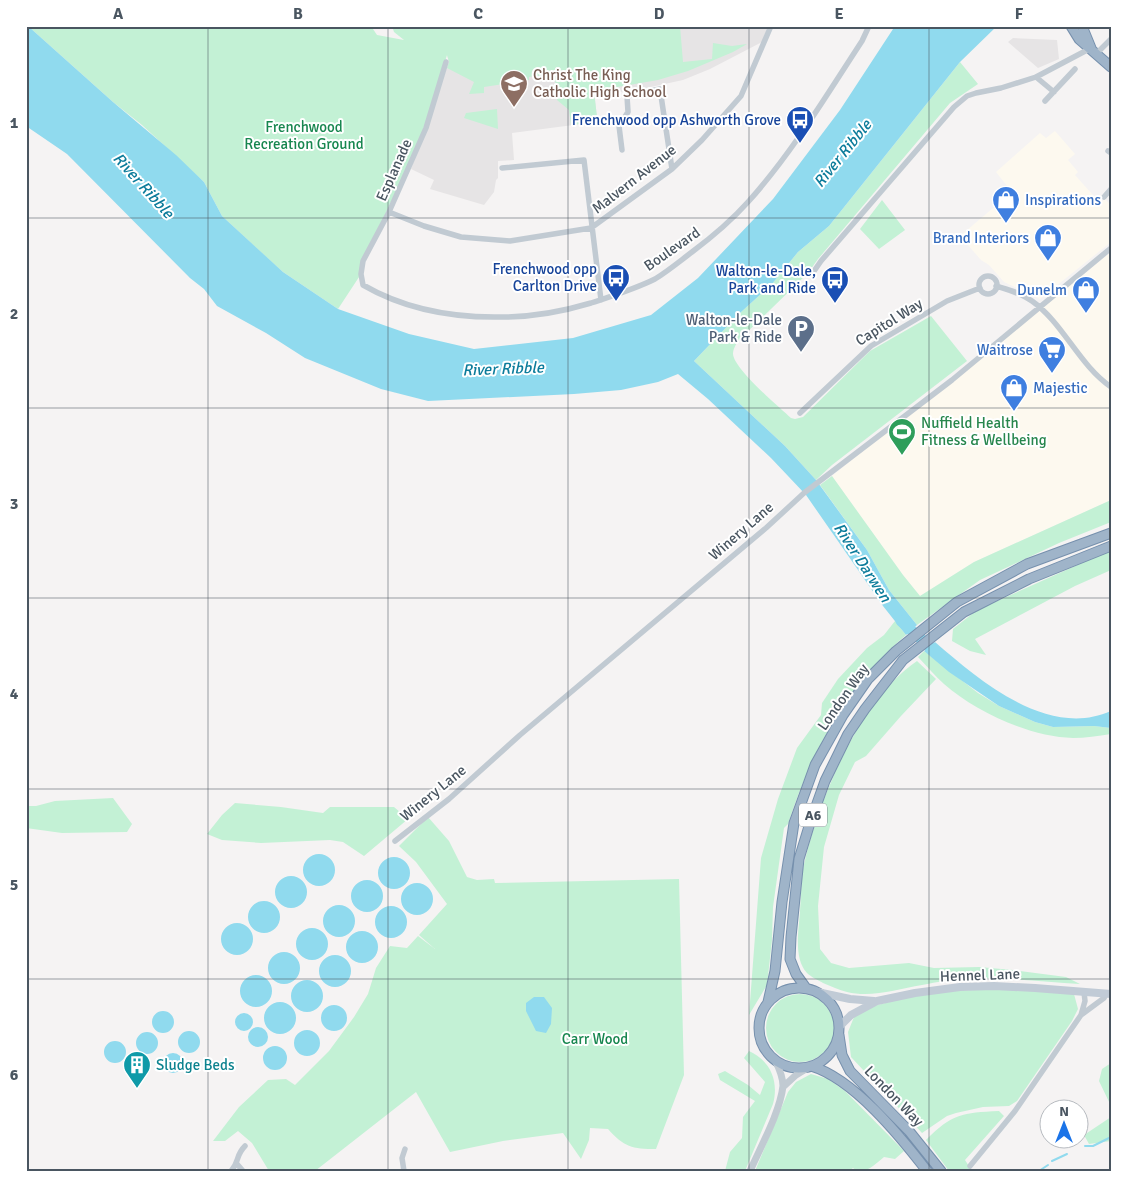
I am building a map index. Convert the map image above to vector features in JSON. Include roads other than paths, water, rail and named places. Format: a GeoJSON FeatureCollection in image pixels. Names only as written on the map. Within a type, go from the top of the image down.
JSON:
{"type":"FeatureCollection","features":[{"type":"Feature","properties":{"kind":"highway"},"geometry":{"type":"LineString","coordinates":[[1071,26],[1079,39],[1111,67]]}},
{"type":"Feature","properties":{"kind":"highway"},"geometry":{"type":"LineString","coordinates":[[1083,28],[1094,51]]}},
{"type":"Feature","properties":{"kind":"highway","name":"London Way"},"geometry":{"type":"LineString","coordinates":[[768,1002],[776,971],[782,902],[794,823],[814,765],[843,715],[868,679],[896,651],[958,602],[1027,564],[1111,533]]}},
{"type":"Feature","properties":{"kind":"highway","name":"London Way"},"geometry":{"type":"LineString","coordinates":[[806,988],[796,974],[790,959],[799,859],[825,780],[848,734],[880,688],[903,660],[964,612],[1029,579],[1111,546]]}},
{"type":"Feature","properties":{"kind":"highway"},"geometry":{"type":"LineString","coordinates":[[768,1002],[785,990],[806,988],[826,997],[838,1015],[839,1030],[830,1054],[822,1061],[810,1066],[797,1068],[786,1066],[775,1060]]}},
{"type":"Feature","properties":{"kind":"highway","name":"A6"},"geometry":{"type":"LineString","coordinates":[[768,1002],[759,1022],[759,1033],[762,1043],[775,1060]]}},
{"type":"Feature","properties":{"kind":"highway","name":"London Way"},"geometry":{"type":"LineString","coordinates":[[839,1030],[842,1055],[850,1071],[909,1131],[941,1171]]}},
{"type":"Feature","properties":{"kind":"highway","name":"London Way"},"geometry":{"type":"LineString","coordinates":[[810,1066],[828,1072],[853,1091],[891,1128],[927,1171]]}},
{"type":"Feature","properties":{"kind":"main road","name":"Hennel Lane"},"geometry":{"type":"LineString","coordinates":[[817,992],[850,999],[877,1001],[915,993],[960,987],[994,986],[1108,994]]}},
{"type":"Feature","properties":{"kind":"main road","name":"Hennel Lane"},"geometry":{"type":"LineString","coordinates":[[839,1030],[851,1015],[877,1001]]}},
{"type":"Feature","properties":{"kind":"street","name":"Malvern Avenue"},"geometry":{"type":"LineString","coordinates":[[389,212],[424,226],[461,237],[500,241],[591,228],[672,169],[702,140],[741,96],[771,26]]}},
{"type":"Feature","properties":{"kind":"street","name":"Boulevard"},"geometry":{"type":"LineString","coordinates":[[363,285],[384,297],[410,306],[445,314],[478,318],[544,315],[601,300],[653,280],[667,272],[719,231],[747,203],[805,128],[862,41],[869,26]]}},
{"type":"Feature","properties":{"kind":"street"},"geometry":{"type":"LineString","coordinates":[[812,274],[821,261],[954,107],[968,96],[976,93],[1001,88],[1036,77],[1094,51],[1111,39]]}},
{"type":"Feature","properties":{"kind":"street","name":"Esplanade"},"geometry":{"type":"LineString","coordinates":[[363,285],[361,274],[363,261],[389,212],[426,128],[446,62]]}},
{"type":"Feature","properties":{"kind":"street"},"geometry":{"type":"LineString","coordinates":[[1045,101],[1076,70]]}},
{"type":"Feature","properties":{"kind":"street"},"geometry":{"type":"LineString","coordinates":[[1036,77],[1054,92]]}},
{"type":"Feature","properties":{"kind":"street"},"geometry":{"type":"LineString","coordinates":[[622,150],[620,126],[628,112],[627,96],[660,88],[672,169]]}},
{"type":"Feature","properties":{"kind":"street"},"geometry":{"type":"LineString","coordinates":[[502,168],[584,160],[601,300]]}},
{"type":"Feature","properties":{"kind":"street"},"geometry":{"type":"LineString","coordinates":[[1104,197],[1111,189]]}},
{"type":"Feature","properties":{"kind":"street","name":"Winery Lane"},"geometry":{"type":"LineString","coordinates":[[395,841],[449,799],[520,735],[766,528],[805,492],[952,380],[1111,248]]}},
{"type":"Feature","properties":{"kind":"street","name":"Capitol Way"},"geometry":{"type":"LineString","coordinates":[[986,276],[994,278],[996,286],[994,291],[988,293],[982,291],[980,282],[986,276]]}},
{"type":"Feature","properties":{"kind":"street","name":"Capitol Way"},"geometry":{"type":"LineString","coordinates":[[996,286],[1018,293],[1040,307],[1098,378],[1111,387]]}},
{"type":"Feature","properties":{"kind":"street","name":"Capitol Way"},"geometry":{"type":"LineString","coordinates":[[800,412],[871,346],[947,301],[980,288]]}},
{"type":"Feature","properties":{"kind":"street","name":"Hennel Lane"},"geometry":{"type":"LineString","coordinates":[[1081,1015],[1085,1001],[1084,992]]}},
{"type":"Feature","properties":{"kind":"street","name":"Hennel Lane"},"geometry":{"type":"LineString","coordinates":[[970,1166],[1015,1110],[1081,1015],[1108,994]]}},
{"type":"Feature","properties":{"kind":"street"},"geometry":{"type":"LineString","coordinates":[[750,1171],[774,1117],[782,1087],[780,1070],[775,1060]]}},
{"type":"Feature","properties":{"kind":"street"},"geometry":{"type":"LineString","coordinates":[[782,1087],[810,1066]]}},
{"type":"Feature","properties":{"kind":"street"},"geometry":{"type":"LineString","coordinates":[[231,1171],[237,1164],[239,1152],[245,1146]]}},
{"type":"Feature","properties":{"kind":"street"},"geometry":{"type":"LineString","coordinates":[[404,1171],[402,1158],[405,1150]]}},
{"type":"Feature","properties":{"kind":"street"},"geometry":{"type":"LineString","coordinates":[[237,1164],[243,1171]]}},
{"type":"Feature","properties":{"kind":"water","name":"River Ribble"},"geometry":{"type":"Polygon","coordinates":[[[26,26],[176,155],[204,182],[222,216],[283,272],[338,309],[409,334],[474,349],[573,338],[651,315],[698,278],[773,199],[840,110],[895,26],[997,26],[960,62],[829,226],[798,252],[772,284],[740,313],[694,361],[785,446],[816,480],[867,550],[889,590],[917,625],[906,635],[883,606],[806,495],[771,458],[708,399],[678,374],[658,382],[621,390],[428,401],[381,389],[305,358],[266,333],[217,306],[204,289],[190,278],[67,154],[26,126],[26,26]]]}},
{"type":"Feature","properties":{"kind":"water"},"geometry":{"type":"Polygon","coordinates":[[[935,642],[973,673],[1016,702],[1039,712],[1063,718],[1087,718],[1111,711],[1111,728],[1094,726],[1053,727],[1035,722],[999,706],[949,672],[924,651],[935,642]]]}},
{"type":"Feature","properties":{"kind":"water"},"geometry":{"type":"Polygon","coordinates":[[[319,854],[330,859],[335,870],[330,881],[319,886],[308,881],[303,870],[308,859],[319,854]]]}},
{"type":"Feature","properties":{"kind":"water"},"geometry":{"type":"Polygon","coordinates":[[[394,857],[405,862],[410,873],[405,884],[394,889],[383,884],[378,873],[383,862],[394,857]]]}},
{"type":"Feature","properties":{"kind":"water"},"geometry":{"type":"Polygon","coordinates":[[[291,876],[302,881],[307,892],[302,903],[291,908],[280,903],[275,892],[280,881],[291,876]]]}},
{"type":"Feature","properties":{"kind":"water"},"geometry":{"type":"Polygon","coordinates":[[[367,880],[378,885],[383,896],[378,907],[367,912],[356,907],[351,896],[356,885],[367,880]]]}},
{"type":"Feature","properties":{"kind":"water"},"geometry":{"type":"Polygon","coordinates":[[[417,883],[428,888],[433,899],[428,910],[417,915],[406,910],[401,899],[406,888],[417,883]]]}},
{"type":"Feature","properties":{"kind":"water"},"geometry":{"type":"Polygon","coordinates":[[[264,901],[275,906],[280,917],[275,928],[264,933],[253,928],[248,917],[253,906],[264,901]]]}},
{"type":"Feature","properties":{"kind":"water"},"geometry":{"type":"Polygon","coordinates":[[[339,905],[350,910],[355,921],[350,932],[339,937],[328,932],[323,921],[328,910],[339,905]]]}},
{"type":"Feature","properties":{"kind":"water"},"geometry":{"type":"Polygon","coordinates":[[[391,906],[402,911],[407,922],[402,933],[391,938],[380,933],[375,922],[380,911],[391,906]]]}},
{"type":"Feature","properties":{"kind":"water"},"geometry":{"type":"Polygon","coordinates":[[[237,923],[248,928],[253,939],[248,950],[237,955],[226,950],[221,939],[226,928],[237,923]]]}},
{"type":"Feature","properties":{"kind":"water"},"geometry":{"type":"Polygon","coordinates":[[[312,928],[323,933],[328,944],[323,955],[312,960],[301,955],[296,944],[301,933],[312,928]]]}},
{"type":"Feature","properties":{"kind":"water"},"geometry":{"type":"Polygon","coordinates":[[[362,931],[373,936],[378,947],[373,958],[362,963],[351,958],[346,947],[351,936],[362,931]]]}},
{"type":"Feature","properties":{"kind":"water"},"geometry":{"type":"Polygon","coordinates":[[[284,952],[295,957],[300,968],[295,979],[284,984],[273,979],[268,968],[273,957],[284,952]]]}},
{"type":"Feature","properties":{"kind":"water"},"geometry":{"type":"Polygon","coordinates":[[[335,955],[346,960],[351,971],[346,982],[335,987],[324,982],[319,971],[324,960],[335,955]]]}},
{"type":"Feature","properties":{"kind":"water"},"geometry":{"type":"Polygon","coordinates":[[[256,975],[267,980],[272,991],[267,1002],[256,1007],[245,1002],[240,991],[245,980],[256,975]]]}},
{"type":"Feature","properties":{"kind":"water"},"geometry":{"type":"Polygon","coordinates":[[[307,980],[318,985],[323,996],[318,1007],[307,1012],[296,1007],[291,996],[296,985],[307,980]]]}},
{"type":"Feature","properties":{"kind":"water"},"geometry":{"type":"Polygon","coordinates":[[[534,997],[544,997],[552,1008],[551,1024],[546,1033],[536,1031],[526,1011],[526,1003],[534,997]]]}},
{"type":"Feature","properties":{"kind":"water"},"geometry":{"type":"Polygon","coordinates":[[[280,1002],[291,1007],[296,1018],[291,1029],[280,1034],[269,1029],[264,1018],[269,1007],[280,1002]]]}},
{"type":"Feature","properties":{"kind":"water"},"geometry":{"type":"Polygon","coordinates":[[[334,1005],[343,1009],[347,1018],[343,1027],[334,1031],[325,1027],[321,1018],[325,1009],[334,1005]]]}},
{"type":"Feature","properties":{"kind":"water"},"geometry":{"type":"Polygon","coordinates":[[[163,1011],[173,1018],[174,1022],[167,1032],[163,1033],[153,1026],[152,1022],[159,1012],[163,1011]]]}},
{"type":"Feature","properties":{"kind":"water"},"geometry":{"type":"Polygon","coordinates":[[[240,1013],[248,1013],[253,1018],[251,1029],[240,1031],[235,1026],[235,1018],[240,1013]]]}},
{"type":"Feature","properties":{"kind":"water"},"geometry":{"type":"Polygon","coordinates":[[[258,1027],[265,1030],[268,1037],[265,1044],[258,1047],[251,1044],[248,1037],[251,1030],[258,1027]]]}},
{"type":"Feature","properties":{"kind":"water"},"geometry":{"type":"Polygon","coordinates":[[[307,1030],[316,1034],[320,1043],[316,1052],[307,1056],[298,1052],[294,1043],[298,1034],[307,1030]]]}},
{"type":"Feature","properties":{"kind":"water"},"geometry":{"type":"Polygon","coordinates":[[[189,1031],[199,1038],[200,1042],[193,1052],[189,1053],[179,1046],[178,1042],[185,1032],[189,1031]]]}},
{"type":"Feature","properties":{"kind":"water"},"geometry":{"type":"Polygon","coordinates":[[[147,1032],[155,1035],[158,1043],[155,1051],[147,1054],[139,1051],[136,1043],[139,1035],[147,1032]]]}},
{"type":"Feature","properties":{"kind":"water"},"geometry":{"type":"Polygon","coordinates":[[[115,1041],[123,1044],[126,1052],[123,1060],[115,1063],[107,1060],[104,1052],[107,1044],[115,1041]]]}},
{"type":"Feature","properties":{"kind":"water"},"geometry":{"type":"Polygon","coordinates":[[[275,1046],[284,1049],[287,1058],[284,1067],[275,1070],[266,1067],[263,1058],[266,1049],[275,1046]]]}},
{"type":"Feature","properties":{"kind":"water"},"geometry":{"type":"Polygon","coordinates":[[[169,1053],[177,1053],[183,1059],[183,1067],[177,1073],[169,1073],[163,1067],[163,1059],[169,1053]]]}},
{"type":"Feature","properties":{"kind":"waterway","name":"River Darwen"},"geometry":{"type":"LineString","coordinates":[[901,621],[941,657]]}},
{"type":"Feature","properties":{"kind":"waterway"},"geometry":{"type":"LineString","coordinates":[[1090,1146],[1111,1137]]}},
{"type":"Feature","properties":{"kind":"waterway"},"geometry":{"type":"LineString","coordinates":[[1052,1161],[1067,1154]]}},
{"type":"Feature","properties":{"kind":"waterway"},"geometry":{"type":"LineString","coordinates":[[1039,1171],[1048,1165]]}},
{"type":"Feature","properties":{"kind":"place","name":"Christ The King Catholic High School"},"geometry":{"type":"Point","coordinates":[514,108]}},
{"type":"Feature","properties":{"kind":"place","name":"Frenchwood opp Ashworth Grove"},"geometry":{"type":"Point","coordinates":[800,144]}},
{"type":"Feature","properties":{"kind":"place","name":"Inspirations"},"geometry":{"type":"Point","coordinates":[1006,224]}},
{"type":"Feature","properties":{"kind":"place","name":"Brand Interiors"},"geometry":{"type":"Point","coordinates":[1048,262]}},
{"type":"Feature","properties":{"kind":"place","name":"Frenchwood opp Carlton Drive"},"geometry":{"type":"Point","coordinates":[616,302]}},
{"type":"Feature","properties":{"kind":"place","name":"Walton-le-Dale, Park and Ride"},"geometry":{"type":"Point","coordinates":[835,304]}},
{"type":"Feature","properties":{"kind":"place","name":"Dunelm"},"geometry":{"type":"Point","coordinates":[1086,314]}},
{"type":"Feature","properties":{"kind":"place","name":"Walton-le-Dale Park & Ride"},"geometry":{"type":"Point","coordinates":[801,353]}},
{"type":"Feature","properties":{"kind":"place","name":"Waitrose"},"geometry":{"type":"Point","coordinates":[1052,374]}},
{"type":"Feature","properties":{"kind":"place","name":"Majestic"},"geometry":{"type":"Point","coordinates":[1014,412]}},
{"type":"Feature","properties":{"kind":"place","name":"Nuffield Health Fitness & Wellbeing"},"geometry":{"type":"Point","coordinates":[902,456]}},
{"type":"Feature","properties":{"kind":"place","name":"Sludge Beds"},"geometry":{"type":"Point","coordinates":[137,1089]}},
{"type":"Feature","properties":{"kind":"park label","name":"Frenchwood Recreation Ground"},"geometry":{"type":"Point","coordinates":[304,136]}},
{"type":"Feature","properties":{"kind":"park label","name":"Carr Wood"},"geometry":{"type":"Point","coordinates":[595,1039]}}]}
